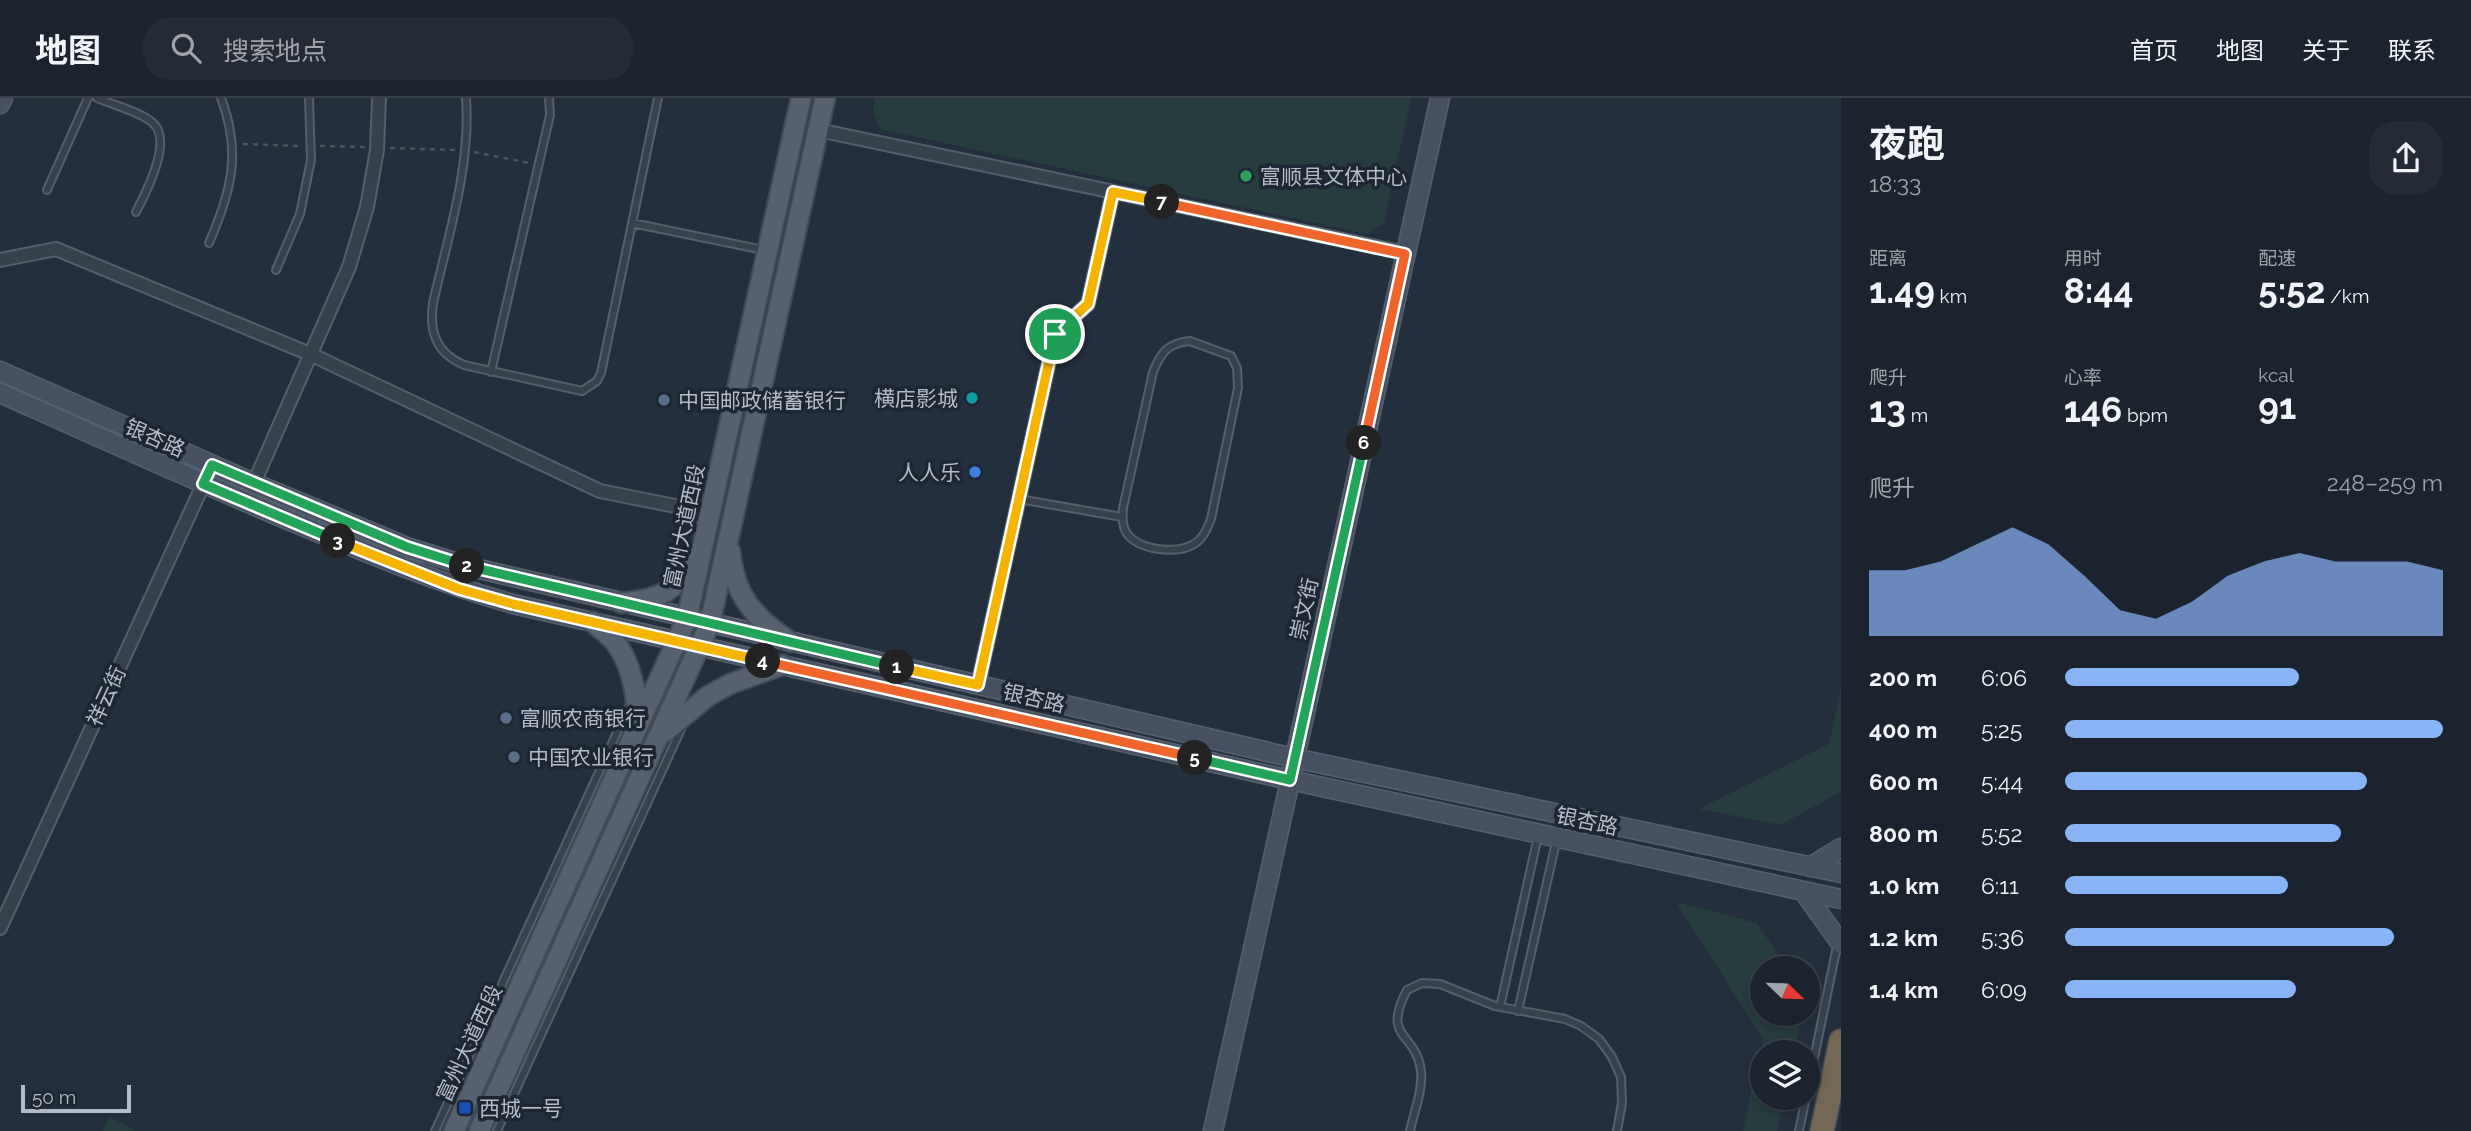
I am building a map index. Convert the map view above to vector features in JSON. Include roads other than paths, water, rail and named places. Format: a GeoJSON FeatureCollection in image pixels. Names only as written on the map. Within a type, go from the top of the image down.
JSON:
{"type":"FeatureCollection","features":[{"type":"Feature","properties":{"kind":"highway"},"geometry":{"type":"LineString","coordinates":[[1822,1131],[1841,1041]]}},
{"type":"Feature","properties":{"kind":"main road"},"geometry":{"type":"LineString","coordinates":[[0,104],[3,98]]}},
{"type":"Feature","properties":{"kind":"main road","name":"富州大道西段"},"geometry":{"type":"LineString","coordinates":[[454,1131],[687,618],[801,98]]}},
{"type":"Feature","properties":{"kind":"main road"},"geometry":{"type":"LineString","coordinates":[[479,1131],[710,623],[825,98]]}},
{"type":"Feature","properties":{"kind":"main road","name":"崇文街"},"geometry":{"type":"LineString","coordinates":[[1213,1131],[1440,98]]}},
{"type":"Feature","properties":{"kind":"main road","name":"银杏路"},"geometry":{"type":"LineString","coordinates":[[0,371],[212,465],[407,547],[470,567],[1294,758],[1841,873]]}},
{"type":"Feature","properties":{"kind":"main road","name":"银杏路"},"geometry":{"type":"LineString","coordinates":[[0,393],[203,484],[459,589],[593,622],[1290,780],[1841,899]]}},
{"type":"Feature","properties":{"kind":"main road"},"geometry":{"type":"LineString","coordinates":[[621,603],[650,600],[664,594],[689,566],[705,537]]}},
{"type":"Feature","properties":{"kind":"main road"},"geometry":{"type":"LineString","coordinates":[[729,540],[737,587],[747,605],[758,618],[790,642]]}},
{"type":"Feature","properties":{"kind":"main road"},"geometry":{"type":"LineString","coordinates":[[593,622],[613,640],[627,661],[635,693],[638,729]]}},
{"type":"Feature","properties":{"kind":"main road"},"geometry":{"type":"LineString","coordinates":[[659,737],[708,696],[730,684],[782,665]]}},
{"type":"Feature","properties":{"kind":"main road"},"geometry":{"type":"LineString","coordinates":[[1810,867],[1841,848]]}},
{"type":"Feature","properties":{"kind":"main road"},"geometry":{"type":"LineString","coordinates":[[1803,891],[1840,942]]}},
{"type":"Feature","properties":{"kind":"street"},"geometry":{"type":"LineString","coordinates":[[254,483],[349,267],[367,207],[377,150],[379,98]]}},
{"type":"Feature","properties":{"kind":"street"},"geometry":{"type":"LineString","coordinates":[[818,130],[1405,254]]}},
{"type":"Feature","properties":{"kind":"street"},"geometry":{"type":"LineString","coordinates":[[978,685],[1055,334],[1088,304],[1113,192]]}},
{"type":"Feature","properties":{"kind":"street"},"geometry":{"type":"LineString","coordinates":[[0,260],[56,249],[310,354],[600,491],[710,513]]}},
{"type":"Feature","properties":{"kind":"street","name":"祥云街"},"geometry":{"type":"LineString","coordinates":[[0,928],[212,465]]}},
{"type":"Feature","properties":{"kind":"lane"},"geometry":{"type":"LineString","coordinates":[[47,190],[88,98]]}},
{"type":"Feature","properties":{"kind":"lane"},"geometry":{"type":"LineString","coordinates":[[97,98],[146,119],[159,131],[160,148],[154,174],[136,212]]}},
{"type":"Feature","properties":{"kind":"lane"},"geometry":{"type":"LineString","coordinates":[[209,243],[230,187],[232,167],[233,144],[221,98]]}},
{"type":"Feature","properties":{"kind":"lane"},"geometry":{"type":"LineString","coordinates":[[276,270],[300,214],[311,160],[309,98]]}},
{"type":"Feature","properties":{"kind":"lane"},"geometry":{"type":"LineString","coordinates":[[466,98],[468,122],[462,174],[430,321],[441,350],[452,360],[491,372],[575,391],[582,391],[597,381],[601,373],[658,98]]}},
{"type":"Feature","properties":{"kind":"lane"},"geometry":{"type":"LineString","coordinates":[[491,372],[550,115],[549,98]]}},
{"type":"Feature","properties":{"kind":"lane"},"geometry":{"type":"LineString","coordinates":[[632,223],[768,251]]}},
{"type":"Feature","properties":{"kind":"lane"},"geometry":{"type":"LineString","coordinates":[[1190,341],[1231,356],[1237,368],[1238,388],[1212,519],[1199,541],[1177,550],[1138,543],[1126,534],[1122,517],[1158,358],[1166,348],[1177,342],[1190,341]]}},
{"type":"Feature","properties":{"kind":"lane"},"geometry":{"type":"LineString","coordinates":[[1019,499],[1122,517]]}},
{"type":"Feature","properties":{"kind":"lane"},"geometry":{"type":"LineString","coordinates":[[435,1131],[635,693]]}},
{"type":"Feature","properties":{"kind":"lane"},"geometry":{"type":"LineString","coordinates":[[498,1131],[690,709]]}},
{"type":"Feature","properties":{"kind":"lane"},"geometry":{"type":"LineString","coordinates":[[1500,1007],[1548,836]]}},
{"type":"Feature","properties":{"kind":"lane"},"geometry":{"type":"LineString","coordinates":[[1518,1011],[1548,836]]}},
{"type":"Feature","properties":{"kind":"lane"},"geometry":{"type":"LineString","coordinates":[[1819,1040],[1840,942]]}},
{"type":"Feature","properties":{"kind":"lane"},"geometry":{"type":"LineString","coordinates":[[1410,1131],[1421,1069],[1414,1051],[1398,1028],[1396,1015],[1407,990],[1422,983],[1440,984],[1500,1007],[1565,1019],[1599,1039],[1612,1057],[1621,1077],[1622,1103],[1617,1131]]}},
{"type":"Feature","properties":{"kind":"lane"},"geometry":{"type":"LineString","coordinates":[[1799,1131],[1803,1110]]}},
{"type":"Feature","properties":{"kind":"place","name":"富顺县文体中心"},"geometry":{"type":"Point","coordinates":[1246,176]}},
{"type":"Feature","properties":{"kind":"place","name":"横店影城"},"geometry":{"type":"Point","coordinates":[972,398]}},
{"type":"Feature","properties":{"kind":"place","name":"中国邮政储蓄银行"},"geometry":{"type":"Point","coordinates":[664,400]}},
{"type":"Feature","properties":{"kind":"place","name":"人人乐"},"geometry":{"type":"Point","coordinates":[975,472]}},
{"type":"Feature","properties":{"kind":"place","name":"富顺农商银行"},"geometry":{"type":"Point","coordinates":[506,718]}},
{"type":"Feature","properties":{"kind":"place","name":"中国农业银行"},"geometry":{"type":"Point","coordinates":[514,757]}},
{"type":"Feature","properties":{"kind":"place","name":"西城一号"},"geometry":{"type":"Point","coordinates":[465,1108]}}]}
